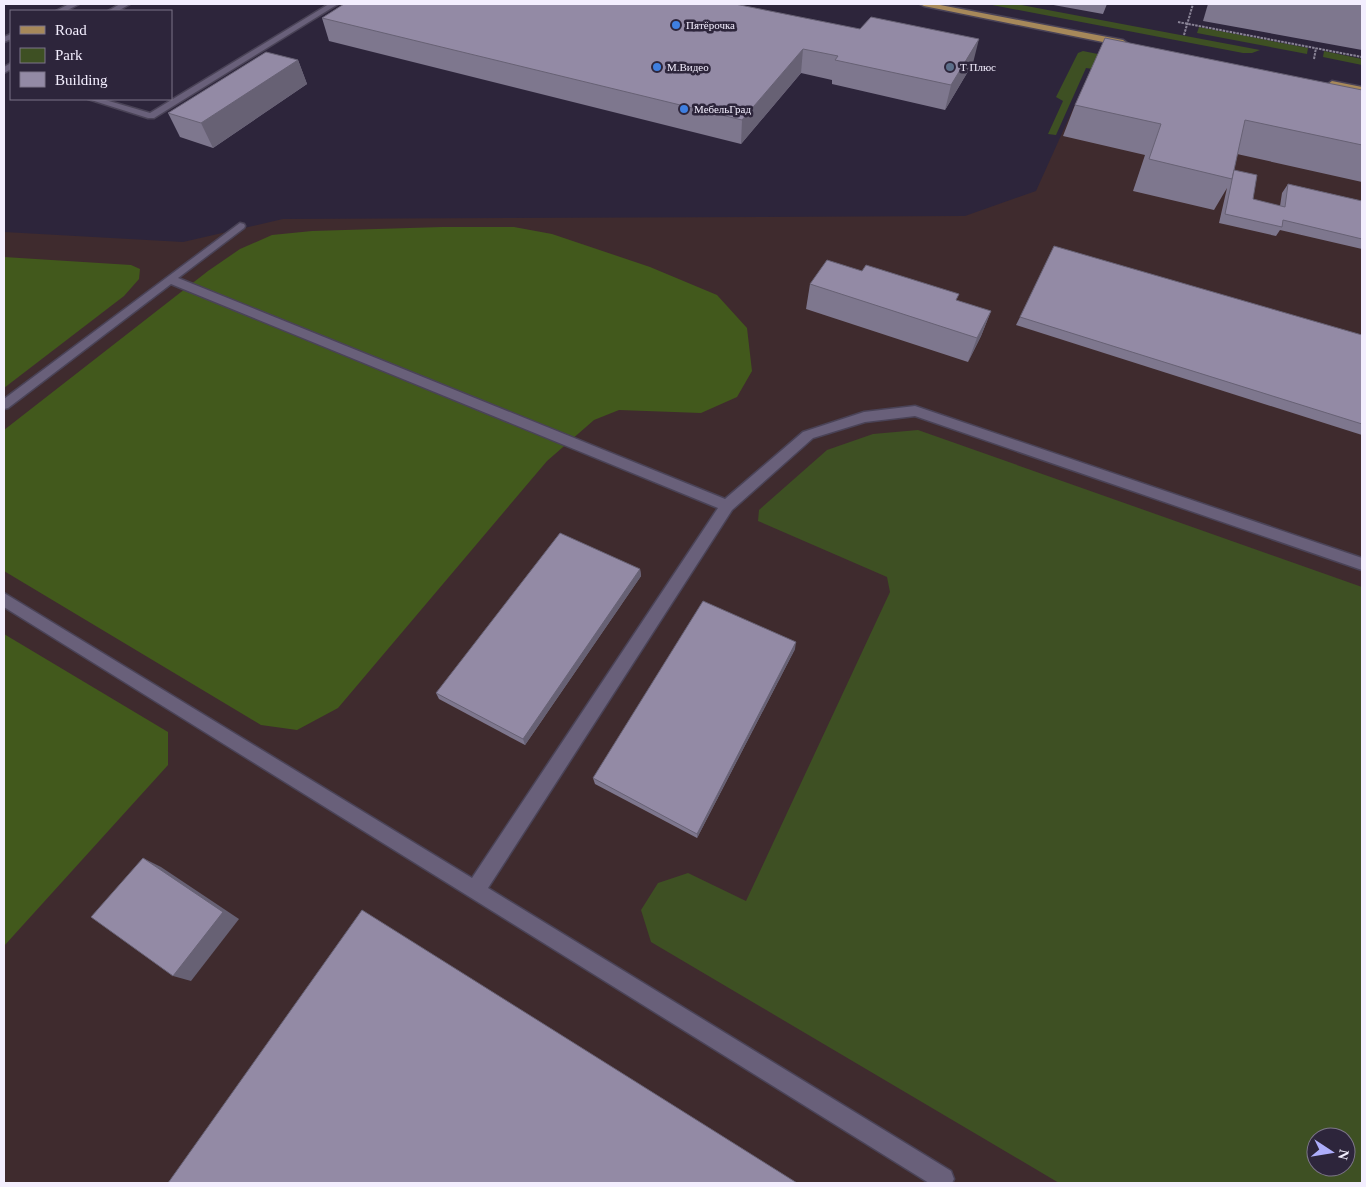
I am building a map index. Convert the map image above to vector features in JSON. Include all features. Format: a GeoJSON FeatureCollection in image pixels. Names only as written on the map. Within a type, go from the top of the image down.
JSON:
{"type":"FeatureCollection","features":[{"type":"Feature","properties":{"kind":"main road"},"geometry":{"type":"LineString","coordinates":[[924,4],[1130,44]]}},
{"type":"Feature","properties":{"kind":"main road"},"geometry":{"type":"LineString","coordinates":[[1323,82],[1362,90]]}},
{"type":"Feature","properties":{"kind":"lane"},"geometry":{"type":"LineString","coordinates":[[62,10],[75,4]]}},
{"type":"Feature","properties":{"kind":"lane"},"geometry":{"type":"LineString","coordinates":[[114,10],[126,4]]}},
{"type":"Feature","properties":{"kind":"lane"},"geometry":{"type":"LineString","coordinates":[[96,100],[152,116],[334,4]]}},
{"type":"Feature","properties":{"kind":"lane"},"geometry":{"type":"LineString","coordinates":[[4,405],[240,226]]}},
{"type":"Feature","properties":{"kind":"lane"},"geometry":{"type":"LineString","coordinates":[[170,279],[727,506]]}},
{"type":"Feature","properties":{"kind":"lane"},"geometry":{"type":"LineString","coordinates":[[476,889],[727,506],[808,435],[864,417],[915,411],[1362,564]]}},
{"type":"Feature","properties":{"kind":"lane"},"geometry":{"type":"LineString","coordinates":[[4,599],[943,1179]]}},
{"type":"Feature","properties":{"kind":"path"},"geometry":{"type":"LineString","coordinates":[[1184,35],[1193,4]]}},
{"type":"Feature","properties":{"kind":"path"},"geometry":{"type":"LineString","coordinates":[[1178,22],[1362,57]]}},
{"type":"Feature","properties":{"kind":"path"},"geometry":{"type":"LineString","coordinates":[[1314,59],[1316,48]]}},
{"type":"Feature","properties":{"kind":"shaded area"},"geometry":{"type":"Polygon","coordinates":[[[1100,49],[1362,102],[1362,1183],[4,1183],[4,232],[183,242],[283,219],[965,216],[1036,191],[1100,49]]]}},
{"type":"Feature","properties":{"kind":"green space"},"geometry":{"type":"Polygon","coordinates":[[[987,4],[1016,4],[1260,50],[1252,53],[1243,53],[987,4]]]}},
{"type":"Feature","properties":{"kind":"green space"},"geometry":{"type":"Polygon","coordinates":[[[1199,27],[1308,48],[1307,54],[1197,33],[1199,27]]]}},
{"type":"Feature","properties":{"kind":"green space"},"geometry":{"type":"Polygon","coordinates":[[[1083,51],[1362,108],[1086,68],[1056,135],[1048,134],[1063,101],[1056,97],[1078,53],[1083,51]]]}},
{"type":"Feature","properties":{"kind":"green space"},"geometry":{"type":"Polygon","coordinates":[[[1324,51],[1362,59],[1362,65],[1323,57],[1324,51]]]}},
{"type":"Feature","properties":{"kind":"green space"},"geometry":{"type":"Polygon","coordinates":[[[514,227],[552,234],[650,267],[717,295],[747,328],[752,371],[737,397],[701,413],[619,410],[594,420],[547,461],[338,708],[297,730],[261,725],[4,571],[4,430],[208,271],[240,249],[272,235],[312,231],[514,227]]]}},
{"type":"Feature","properties":{"kind":"green space"},"geometry":{"type":"Polygon","coordinates":[[[4,257],[131,265],[140,269],[139,279],[124,296],[4,388],[4,257]]]}},
{"type":"Feature","properties":{"kind":"green space"},"geometry":{"type":"Polygon","coordinates":[[[918,430],[1362,587],[1362,1183],[1059,1183],[651,942],[641,910],[658,883],[688,873],[746,901],[890,592],[887,577],[758,521],[759,510],[827,450],[873,434],[918,430]]]}},
{"type":"Feature","properties":{"kind":"green space"},"geometry":{"type":"Polygon","coordinates":[[[4,634],[168,732],[168,765],[4,946],[4,634]]]}},
{"type":"Feature","properties":{"kind":"building","name":"МебельГрад"},"geometry":{"type":"Polygon","coordinates":[[[344,4],[735,4],[860,29],[871,17],[979,39],[951,85],[835,60],[838,56],[803,49],[742,120],[322,18],[344,4]]]}},
{"type":"Feature","properties":{"kind":"building"},"geometry":{"type":"Polygon","coordinates":[[[1105,38],[1362,90],[1362,145],[1245,120],[1232,179],[1149,159],[1161,124],[1075,105],[1105,38]]]}},
{"type":"Feature","properties":{"kind":"building"},"geometry":{"type":"Polygon","coordinates":[[[266,52],[298,60],[201,123],[168,113],[266,52]]]}},
{"type":"Feature","properties":{"kind":"building"},"geometry":{"type":"Polygon","coordinates":[[[1234,170],[1257,175],[1253,199],[1285,207],[1288,184],[1362,201],[1362,239],[1283,220],[1282,227],[1225,214],[1234,170]]]}},
{"type":"Feature","properties":{"kind":"building"},"geometry":{"type":"Polygon","coordinates":[[[1054,246],[1362,335],[1362,424],[1020,317],[1054,246]]]}},
{"type":"Feature","properties":{"kind":"building"},"geometry":{"type":"Polygon","coordinates":[[[827,260],[862,271],[866,265],[959,294],[956,300],[991,311],[977,338],[810,284],[827,260]]]}},
{"type":"Feature","properties":{"kind":"building"},"geometry":{"type":"Polygon","coordinates":[[[560,533],[640,569],[523,739],[436,693],[560,533]]]}},
{"type":"Feature","properties":{"kind":"building"},"geometry":{"type":"Polygon","coordinates":[[[703,601],[796,642],[697,834],[593,778],[703,601]]]}},
{"type":"Feature","properties":{"kind":"building"},"geometry":{"type":"Polygon","coordinates":[[[143,858],[223,912],[173,976],[91,917],[143,858]]]}},
{"type":"Feature","properties":{"kind":"building"},"geometry":{"type":"Polygon","coordinates":[[[362,910],[797,1183],[168,1183],[362,910]]]}},
{"type":"Feature","properties":{"kind":"place","name":"Пятёрочка"},"geometry":{"type":"Point","coordinates":[676,25]}},
{"type":"Feature","properties":{"kind":"place","name":"М.Видео"},"geometry":{"type":"Point","coordinates":[657,67]}},
{"type":"Feature","properties":{"kind":"place","name":"Т Плюс"},"geometry":{"type":"Point","coordinates":[950,67]}},
{"type":"Feature","properties":{"kind":"place","name":"МебельГрад"},"geometry":{"type":"Point","coordinates":[684,109]}}]}
